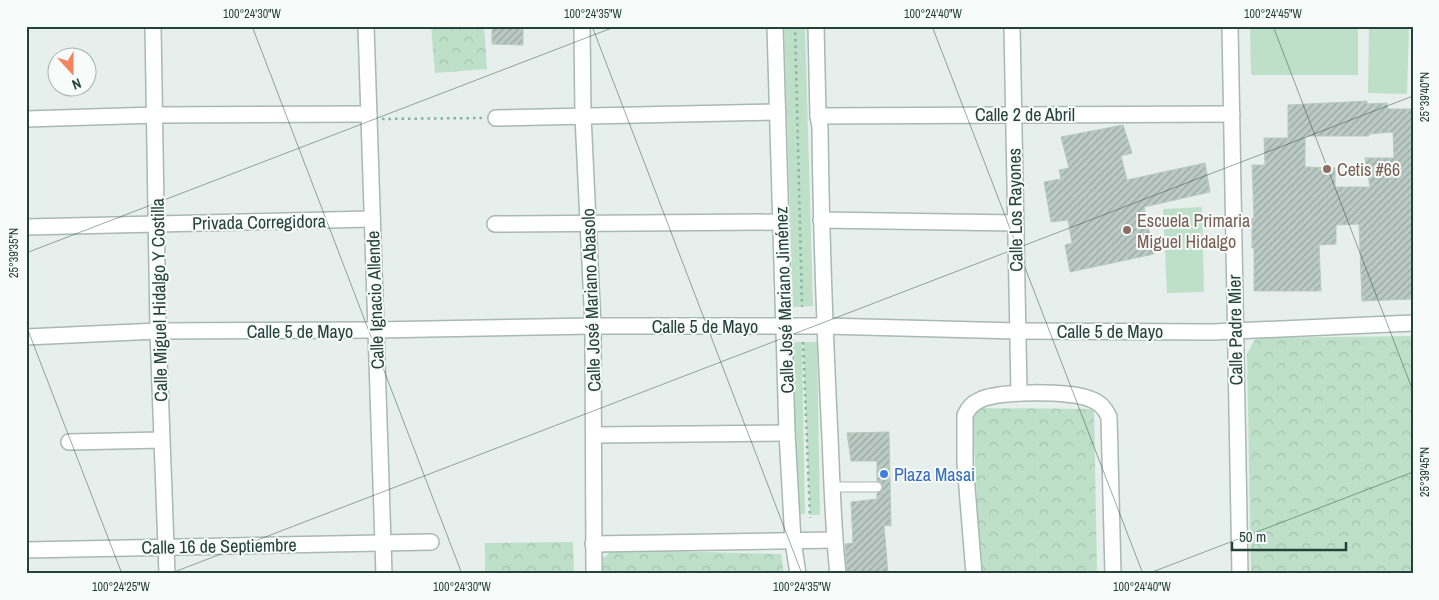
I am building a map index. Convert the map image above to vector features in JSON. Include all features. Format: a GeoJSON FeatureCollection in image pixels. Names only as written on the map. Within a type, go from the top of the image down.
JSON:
{"type":"FeatureCollection","features":[{"type":"Feature","properties":{"kind":"street","name":"Calle Miguel Hidalgo Y Costilla"},"geometry":{"type":"LineString","coordinates":[[153,26],[158,224],[158,331],[167,574]]}},
{"type":"Feature","properties":{"kind":"street","name":"Calle Ignacio Allende"},"geometry":{"type":"LineString","coordinates":[[366,26],[384,574]]}},
{"type":"Feature","properties":{"kind":"street","name":"Calle José Mariano Abasolo"},"geometry":{"type":"LineString","coordinates":[[582,26],[583,116],[594,326],[594,574]]}},
{"type":"Feature","properties":{"kind":"street","name":"Calle José Mariano Jiménez"},"geometry":{"type":"LineString","coordinates":[[775,26],[787,433],[793,542],[798,574]]}},
{"type":"Feature","properties":{"kind":"street"},"geometry":{"type":"LineString","coordinates":[[816,26],[825,326],[834,540],[838,574]]}},
{"type":"Feature","properties":{"kind":"street","name":"Calle Los Rayones"},"geometry":{"type":"LineString","coordinates":[[1012,26],[1019,393]]}},
{"type":"Feature","properties":{"kind":"street","name":"Calle Padre Mier"},"geometry":{"type":"LineString","coordinates":[[1230,26],[1240,574]]}},
{"type":"Feature","properties":{"kind":"street"},"geometry":{"type":"LineString","coordinates":[[496,118],[778,112]]}},
{"type":"Feature","properties":{"kind":"street","name":"Calle 2 de Abril"},"geometry":{"type":"LineString","coordinates":[[818,116],[1232,114]]}},
{"type":"Feature","properties":{"kind":"street"},"geometry":{"type":"LineString","coordinates":[[26,119],[156,115],[369,117]]}},
{"type":"Feature","properties":{"kind":"street","name":"Privada Corregidora"},"geometry":{"type":"LineString","coordinates":[[26,227],[372,219]]}},
{"type":"Feature","properties":{"kind":"street"},"geometry":{"type":"LineString","coordinates":[[821,220],[1015,223]]}},
{"type":"Feature","properties":{"kind":"street"},"geometry":{"type":"LineString","coordinates":[[495,224],[780,222]]}},
{"type":"Feature","properties":{"kind":"street","name":"Calle 5 de Mayo"},"geometry":{"type":"LineString","coordinates":[[26,337],[158,331],[594,326],[825,326],[1017,331],[1235,332],[1413,323]]}},
{"type":"Feature","properties":{"kind":"street"},"geometry":{"type":"LineString","coordinates":[[974,574],[965,463],[965,415],[968,408],[978,401],[1019,393],[1076,396],[1097,402],[1106,411],[1109,417],[1113,574]]}},
{"type":"Feature","properties":{"kind":"street"},"geometry":{"type":"LineString","coordinates":[[594,435],[787,433]]}},
{"type":"Feature","properties":{"kind":"street"},"geometry":{"type":"LineString","coordinates":[[69,442],[162,440]]}},
{"type":"Feature","properties":{"kind":"street"},"geometry":{"type":"LineString","coordinates":[[593,544],[834,540]]}},
{"type":"Feature","properties":{"kind":"street","name":"Calle 16 de Septiembre"},"geometry":{"type":"LineString","coordinates":[[26,550],[431,542]]}},
{"type":"Feature","properties":{"kind":"lane"},"geometry":{"type":"LineString","coordinates":[[833,487],[877,487]]}},
{"type":"Feature","properties":{"kind":"path"},"geometry":{"type":"LineString","coordinates":[[795,26],[802,307]]}},
{"type":"Feature","properties":{"kind":"path"},"geometry":{"type":"LineString","coordinates":[[369,117],[496,118]]}},
{"type":"Feature","properties":{"kind":"path"},"geometry":{"type":"LineString","coordinates":[[803,342],[810,518]]}},
{"type":"Feature","properties":{"kind":"green space"},"geometry":{"type":"Polygon","coordinates":[[[431,26],[484,26],[487,69],[435,73],[431,26]]]}},
{"type":"Feature","properties":{"kind":"green space"},"geometry":{"type":"Polygon","coordinates":[[[784,26],[805,26],[813,306],[793,307],[784,26]]]}},
{"type":"Feature","properties":{"kind":"green space"},"geometry":{"type":"Polygon","coordinates":[[[1250,26],[1358,26],[1358,75],[1251,75],[1250,26]]]}},
{"type":"Feature","properties":{"kind":"green space"},"geometry":{"type":"Polygon","coordinates":[[[1369,26],[1409,26],[1407,94],[1368,93],[1369,26]]]}},
{"type":"Feature","properties":{"kind":"green space"},"geometry":{"type":"Polygon","coordinates":[[[1202,207],[1204,292],[1167,293],[1163,209],[1202,207]]]}},
{"type":"Feature","properties":{"kind":"green space"},"geometry":{"type":"Polygon","coordinates":[[[1413,336],[1413,574],[1251,574],[1247,354],[1256,338],[1413,336]]]}},
{"type":"Feature","properties":{"kind":"green space"},"geometry":{"type":"Polygon","coordinates":[[[789,342],[802,342],[805,514],[795,514],[789,342]]]}},
{"type":"Feature","properties":{"kind":"green space"},"geometry":{"type":"Polygon","coordinates":[[[803,342],[817,342],[820,515],[810,515],[803,342]]]}},
{"type":"Feature","properties":{"kind":"green space"},"geometry":{"type":"Polygon","coordinates":[[[972,408],[1094,409],[1097,574],[981,574],[972,408]]]}},
{"type":"Feature","properties":{"kind":"green space"},"geometry":{"type":"Polygon","coordinates":[[[573,542],[574,574],[485,574],[485,543],[573,542]]]}},
{"type":"Feature","properties":{"kind":"green space"},"geometry":{"type":"Polygon","coordinates":[[[613,550],[781,554],[784,574],[603,574],[603,558],[613,550]]]}},
{"type":"Feature","properties":{"kind":"building"},"geometry":{"type":"Polygon","coordinates":[[[492,26],[523,26],[523,45],[492,44],[492,26]]]}},
{"type":"Feature","properties":{"kind":"building"},"geometry":{"type":"Polygon","coordinates":[[[1367,101],[1367,104],[1387,103],[1388,109],[1413,109],[1413,299],[1362,301],[1359,224],[1336,225],[1336,244],[1319,245],[1321,291],[1254,291],[1252,165],[1265,165],[1264,138],[1288,138],[1288,105],[1367,101]],[[1393,132],[1369,134],[1369,136],[1305,136],[1305,167],[1335,168],[1335,187],[1370,187],[1365,158],[1394,158],[1393,132]]]}},
{"type":"Feature","properties":{"kind":"building"},"geometry":{"type":"Polygon","coordinates":[[[1123,125],[1132,153],[1121,156],[1127,180],[1205,163],[1210,192],[1144,207],[1154,254],[1070,272],[1065,245],[1072,243],[1068,220],[1051,222],[1044,182],[1061,179],[1059,170],[1069,168],[1061,137],[1123,125]]]}},
{"type":"Feature","properties":{"kind":"building"},"geometry":{"type":"Polygon","coordinates":[[[889,432],[891,526],[884,525],[888,574],[847,574],[845,544],[853,543],[851,502],[877,499],[877,493],[882,491],[883,487],[881,482],[877,481],[877,461],[851,461],[847,433],[889,432]]]}},
{"type":"Feature","properties":{"kind":"place","name":"Cetis #66"},"geometry":{"type":"Point","coordinates":[1327,169]}},
{"type":"Feature","properties":{"kind":"place","name":"Escuela Primaria Miguel Hidalgo"},"geometry":{"type":"Point","coordinates":[1127,230]}},
{"type":"Feature","properties":{"kind":"place","name":"Plaza Masai"},"geometry":{"type":"Point","coordinates":[884,474]}}]}
